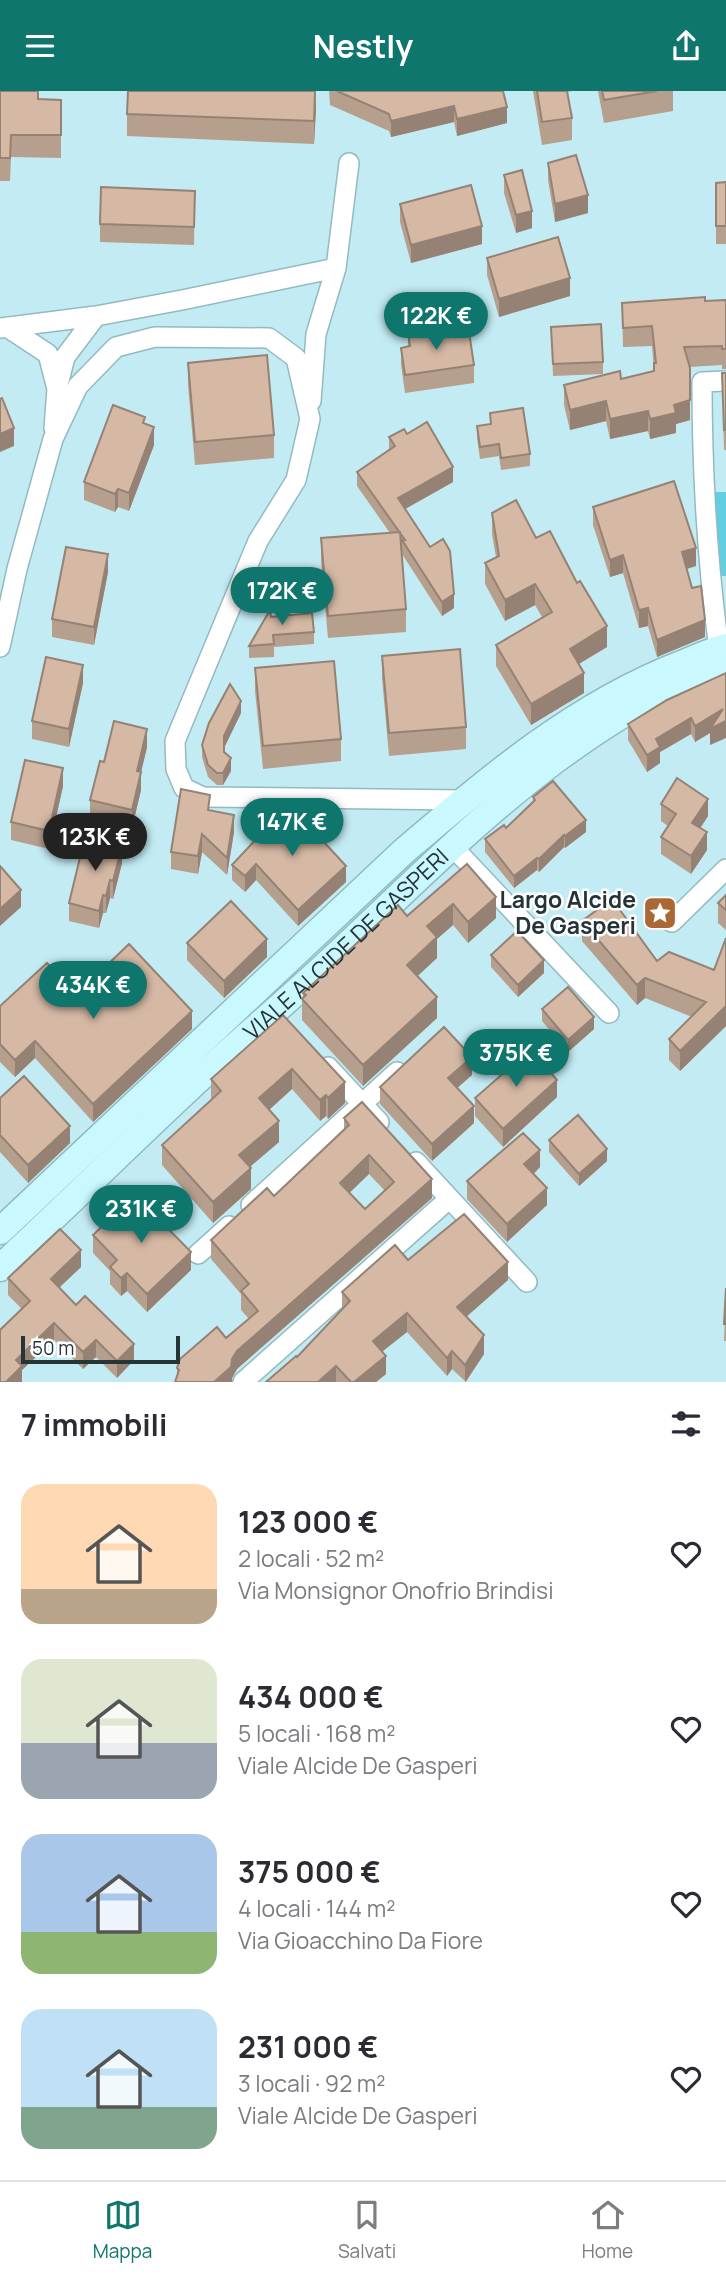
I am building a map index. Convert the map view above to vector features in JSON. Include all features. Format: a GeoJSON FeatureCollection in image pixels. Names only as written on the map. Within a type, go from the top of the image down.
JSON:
{"type":"FeatureCollection","features":[{"type":"Feature","properties":{"kind":"main road","name":"VIALE ALCIDE DE GASPERI"},"geometry":{"type":"LineString","coordinates":[[0,1231],[404,851],[529,748],[607,698],[643,679],[724,656]]}},
{"type":"Feature","properties":{"kind":"main road","name":"VIALE ALCIDE DE GASPERI"},"geometry":{"type":"LineString","coordinates":[[0,1268],[188,1089],[280,1015],[452,846],[520,787],[624,713],[704,677],[724,656]]}},
{"type":"Feature","properties":{"kind":"street"},"geometry":{"type":"LineString","coordinates":[[349,163],[336,268],[316,334],[310,419],[296,480],[258,541],[176,741],[176,769],[184,789],[203,797],[464,800]]}},
{"type":"Feature","properties":{"kind":"street"},"geometry":{"type":"LineString","coordinates":[[3,328],[96,316],[336,268]]}},
{"type":"Feature","properties":{"kind":"street"},"geometry":{"type":"LineString","coordinates":[[53,439],[57,389],[65,357],[96,316]]}},
{"type":"Feature","properties":{"kind":"street"},"geometry":{"type":"LineString","coordinates":[[3,328],[48,354],[57,389]]}},
{"type":"Feature","properties":{"kind":"street"},"geometry":{"type":"LineString","coordinates":[[0,647],[17,569],[53,439],[78,386],[116,347],[155,337],[269,338],[296,358],[310,419]]}},
{"type":"Feature","properties":{"kind":"street"},"geometry":{"type":"LineString","coordinates":[[724,656],[708,572],[703,491],[702,381],[726,380]]}},
{"type":"Feature","properties":{"kind":"street"},"geometry":{"type":"LineString","coordinates":[[452,846],[609,1013]]}},
{"type":"Feature","properties":{"kind":"street"},"geometry":{"type":"LineString","coordinates":[[672,922],[726,869]]}},
{"type":"Feature","properties":{"kind":"street"},"geometry":{"type":"LineString","coordinates":[[319,1057],[388,1133]]}},
{"type":"Feature","properties":{"kind":"street"},"geometry":{"type":"LineString","coordinates":[[198,1254],[411,1060]]}},
{"type":"Feature","properties":{"kind":"street"},"geometry":{"type":"LineString","coordinates":[[406,1152],[527,1282]]}},
{"type":"Feature","properties":{"kind":"street"},"geometry":{"type":"LineString","coordinates":[[243,1382],[449,1199]]}},
{"type":"Feature","properties":{"kind":"shaded area"},"geometry":{"type":"Polygon","coordinates":[[[710,492],[726,492],[726,576],[720,576],[710,492]]]}},
{"type":"Feature","properties":{"kind":"building"},"geometry":{"type":"Polygon","coordinates":[[[0,91],[38,91],[38,99],[61,100],[61,135],[11,135],[10,158],[0,158],[0,91]]]}},
{"type":"Feature","properties":{"kind":"building"},"geometry":{"type":"Polygon","coordinates":[[[128,91],[315,91],[314,121],[127,114],[128,91]]]}},
{"type":"Feature","properties":{"kind":"building"},"geometry":{"type":"Polygon","coordinates":[[[337,91],[503,91],[507,107],[457,119],[454,106],[391,121],[389,114],[337,91]]]}},
{"type":"Feature","properties":{"kind":"building"},"geometry":{"type":"Polygon","coordinates":[[[537,91],[567,91],[572,118],[542,122],[537,91]]]}},
{"type":"Feature","properties":{"kind":"building"},"geometry":{"type":"Polygon","coordinates":[[[602,91],[657,91],[604,100],[602,91]]]}},
{"type":"Feature","properties":{"kind":"building"},"geometry":{"type":"Polygon","coordinates":[[[576,155],[588,195],[555,204],[548,163],[576,155]]]}},
{"type":"Feature","properties":{"kind":"building"},"geometry":{"type":"Polygon","coordinates":[[[522,170],[532,211],[516,215],[504,175],[522,170]]]}},
{"type":"Feature","properties":{"kind":"building"},"geometry":{"type":"Polygon","coordinates":[[[726,182],[726,226],[716,226],[716,183],[726,182]]]}},
{"type":"Feature","properties":{"kind":"building"},"geometry":{"type":"Polygon","coordinates":[[[471,185],[482,226],[411,245],[400,204],[471,185]]]}},
{"type":"Feature","properties":{"kind":"building"},"geometry":{"type":"Polygon","coordinates":[[[101,187],[195,191],[194,227],[100,224],[101,187]]]}},
{"type":"Feature","properties":{"kind":"building"},"geometry":{"type":"Polygon","coordinates":[[[558,237],[570,278],[499,299],[487,258],[558,237]]]}},
{"type":"Feature","properties":{"kind":"building"},"geometry":{"type":"Polygon","coordinates":[[[705,297],[705,301],[726,300],[726,349],[722,349],[722,346],[684,347],[690,368],[690,400],[674,405],[676,413],[650,419],[648,411],[610,419],[606,401],[570,410],[564,385],[620,371],[621,379],[654,371],[656,363],[652,326],[623,328],[622,303],[705,297]]]}},
{"type":"Feature","properties":{"kind":"building"},"geometry":{"type":"Polygon","coordinates":[[[601,324],[603,362],[553,364],[551,327],[601,324]]]}},
{"type":"Feature","properties":{"kind":"building"},"geometry":{"type":"Polygon","coordinates":[[[433,330],[434,337],[469,332],[474,365],[405,375],[401,348],[410,346],[408,333],[433,330]]]}},
{"type":"Feature","properties":{"kind":"building"},"geometry":{"type":"Polygon","coordinates":[[[267,355],[274,435],[195,442],[188,363],[267,355]]]}},
{"type":"Feature","properties":{"kind":"building"},"geometry":{"type":"Polygon","coordinates":[[[722,373],[726,373],[726,430],[724,430],[722,373]]]}},
{"type":"Feature","properties":{"kind":"building"},"geometry":{"type":"Polygon","coordinates":[[[2,398],[14,428],[0,434],[0,399],[2,398]]]}},
{"type":"Feature","properties":{"kind":"building"},"geometry":{"type":"Polygon","coordinates":[[[113,405],[145,417],[143,423],[154,427],[129,493],[118,489],[115,494],[84,482],[113,405]]]}},
{"type":"Feature","properties":{"kind":"building"},"geometry":{"type":"Polygon","coordinates":[[[523,408],[530,454],[501,458],[499,444],[480,447],[477,426],[491,424],[490,413],[523,408]]]}},
{"type":"Feature","properties":{"kind":"building"},"geometry":{"type":"Polygon","coordinates":[[[427,422],[453,467],[398,498],[430,547],[443,539],[450,551],[454,594],[442,602],[402,540],[405,540],[357,472],[395,446],[389,437],[404,429],[407,434],[427,422]]]}},
{"type":"Feature","properties":{"kind":"building"},"geometry":{"type":"Polygon","coordinates":[[[674,481],[696,548],[682,552],[692,588],[701,586],[705,620],[657,640],[648,608],[639,610],[623,555],[610,560],[593,507],[674,481]]]}},
{"type":"Feature","properties":{"kind":"building"},"geometry":{"type":"Polygon","coordinates":[[[516,500],[536,538],[550,531],[577,583],[580,581],[607,626],[570,649],[584,673],[531,704],[496,645],[552,612],[535,584],[505,600],[485,563],[499,556],[492,513],[516,500]]]}},
{"type":"Feature","properties":{"kind":"building"},"geometry":{"type":"Polygon","coordinates":[[[400,532],[406,609],[328,616],[321,538],[400,532]]]}},
{"type":"Feature","properties":{"kind":"building"},"geometry":{"type":"Polygon","coordinates":[[[66,547],[108,554],[94,627],[52,619],[66,547]]]}},
{"type":"Feature","properties":{"kind":"building"},"geometry":{"type":"Polygon","coordinates":[[[270,610],[271,617],[312,613],[314,632],[273,635],[274,644],[249,646],[270,610]]]}},
{"type":"Feature","properties":{"kind":"building"},"geometry":{"type":"Polygon","coordinates":[[[460,649],[466,727],[389,733],[382,656],[460,649]]]}},
{"type":"Feature","properties":{"kind":"building"},"geometry":{"type":"Polygon","coordinates":[[[46,657],[83,665],[69,729],[32,721],[46,657]]]}},
{"type":"Feature","properties":{"kind":"building"},"geometry":{"type":"Polygon","coordinates":[[[334,661],[341,739],[263,746],[255,668],[334,661]]]}},
{"type":"Feature","properties":{"kind":"building"},"geometry":{"type":"Polygon","coordinates":[[[726,673],[726,721],[710,729],[723,709],[695,726],[691,718],[656,739],[660,747],[647,755],[628,724],[667,700],[726,673]]]}},
{"type":"Feature","properties":{"kind":"building"},"geometry":{"type":"Polygon","coordinates":[[[230,684],[241,701],[224,736],[224,752],[231,758],[223,773],[217,773],[208,765],[202,745],[209,723],[230,684]]]}},
{"type":"Feature","properties":{"kind":"building"},"geometry":{"type":"Polygon","coordinates":[[[114,721],[147,729],[137,771],[141,772],[132,810],[90,800],[100,761],[104,762],[114,721]]]}},
{"type":"Feature","properties":{"kind":"building"},"geometry":{"type":"Polygon","coordinates":[[[25,760],[63,768],[49,831],[11,822],[25,760]]]}},
{"type":"Feature","properties":{"kind":"building"},"geometry":{"type":"Polygon","coordinates":[[[677,778],[708,799],[692,823],[707,832],[691,856],[661,837],[676,814],[661,804],[677,778]]]}},
{"type":"Feature","properties":{"kind":"building"},"geometry":{"type":"Polygon","coordinates":[[[553,781],[586,820],[514,876],[485,839],[504,825],[506,828],[535,800],[533,797],[553,781]]]}},
{"type":"Feature","properties":{"kind":"building"},"geometry":{"type":"Polygon","coordinates":[[[181,789],[210,795],[208,810],[234,815],[227,858],[202,834],[198,856],[171,852],[181,789]]]}},
{"type":"Feature","properties":{"kind":"building"},"geometry":{"type":"Polygon","coordinates":[[[289,804],[346,866],[298,910],[256,864],[245,876],[232,865],[289,804]]]}},
{"type":"Feature","properties":{"kind":"building"},"geometry":{"type":"Polygon","coordinates":[[[85,837],[122,846],[113,881],[110,880],[106,896],[103,895],[99,911],[69,903],[85,837]]]}},
{"type":"Feature","properties":{"kind":"building"},"geometry":{"type":"Polygon","coordinates":[[[467,864],[496,897],[468,922],[453,904],[427,926],[437,937],[407,965],[437,997],[363,1065],[302,999],[306,995],[303,993],[398,905],[407,916],[467,864]]]}},
{"type":"Feature","properties":{"kind":"building"},"geometry":{"type":"Polygon","coordinates":[[[0,866],[21,890],[0,909],[0,866]]]}},
{"type":"Feature","properties":{"kind":"building"},"geometry":{"type":"Polygon","coordinates":[[[726,895],[726,910],[718,903],[726,895]]]}},
{"type":"Feature","properties":{"kind":"building"},"geometry":{"type":"Polygon","coordinates":[[[612,899],[657,961],[669,952],[714,970],[726,938],[726,1006],[680,1051],[669,1039],[706,1002],[645,978],[637,985],[582,921],[612,899]]]}},
{"type":"Feature","properties":{"kind":"building"},"geometry":{"type":"Polygon","coordinates":[[[231,901],[267,939],[224,981],[187,943],[231,901]]]}},
{"type":"Feature","properties":{"kind":"building"},"geometry":{"type":"Polygon","coordinates":[[[517,931],[544,960],[518,985],[491,955],[517,931]]]}},
{"type":"Feature","properties":{"kind":"building"},"geometry":{"type":"Polygon","coordinates":[[[129,944],[192,1011],[93,1104],[35,1041],[15,1060],[0,1044],[0,1006],[47,963],[76,995],[129,944]]]}},
{"type":"Feature","properties":{"kind":"building"},"geometry":{"type":"Polygon","coordinates":[[[568,987],[594,1017],[568,1040],[542,1009],[568,987]]]}},
{"type":"Feature","properties":{"kind":"building"},"geometry":{"type":"Polygon","coordinates":[[[283,1015],[345,1082],[328,1098],[326,1095],[320,1100],[292,1069],[259,1098],[279,1121],[239,1155],[251,1168],[213,1202],[162,1145],[221,1091],[211,1079],[283,1015]]]}},
{"type":"Feature","properties":{"kind":"building"},"geometry":{"type":"Polygon","coordinates":[[[444,1027],[472,1057],[448,1078],[474,1106],[432,1144],[380,1087],[444,1027]]]}},
{"type":"Feature","properties":{"kind":"building"},"geometry":{"type":"Polygon","coordinates":[[[530,1050],[557,1080],[503,1129],[475,1098],[530,1050]]]}},
{"type":"Feature","properties":{"kind":"building"},"geometry":{"type":"Polygon","coordinates":[[[24,1076],[70,1126],[28,1165],[0,1135],[0,1098],[24,1076]]]}},
{"type":"Feature","properties":{"kind":"building"},"geometry":{"type":"Polygon","coordinates":[[[362,1102],[432,1179],[237,1351],[231,1367],[214,1382],[175,1382],[180,1359],[217,1327],[226,1338],[258,1311],[241,1291],[249,1284],[211,1240],[267,1188],[274,1196],[349,1125],[344,1118],[362,1102]],[[369,1155],[340,1183],[365,1209],[394,1182],[369,1155]]]}},
{"type":"Feature","properties":{"kind":"building"},"geometry":{"type":"Polygon","coordinates":[[[578,1115],[607,1149],[579,1174],[549,1140],[578,1115]]]}},
{"type":"Feature","properties":{"kind":"building"},"geometry":{"type":"Polygon","coordinates":[[[523,1133],[540,1150],[524,1164],[547,1188],[507,1224],[467,1181],[523,1133]]]}},
{"type":"Feature","properties":{"kind":"building"},"geometry":{"type":"Polygon","coordinates":[[[135,1195],[191,1252],[147,1294],[127,1273],[121,1278],[110,1267],[117,1260],[93,1235],[135,1195]]]}},
{"type":"Feature","properties":{"kind":"building"},"geometry":{"type":"Polygon","coordinates":[[[464,1214],[508,1262],[457,1307],[484,1335],[465,1365],[452,1351],[447,1358],[407,1313],[373,1341],[386,1356],[354,1382],[336,1366],[318,1382],[266,1382],[297,1357],[350,1301],[342,1292],[395,1245],[408,1260],[464,1214]]]}},
{"type":"Feature","properties":{"kind":"building"},"geometry":{"type":"Polygon","coordinates":[[[60,1229],[81,1250],[51,1279],[76,1305],[85,1296],[134,1344],[117,1361],[96,1340],[83,1352],[54,1323],[16,1360],[22,1366],[6,1382],[0,1382],[0,1330],[30,1301],[8,1278],[60,1229]]]}},
{"type":"Feature","properties":{"kind":"building"},"geometry":{"type":"Polygon","coordinates":[[[726,1288],[726,1324],[724,1324],[726,1288]]]}},
{"type":"Feature","properties":{"kind":"place","name":"Largo Alcide De Gasperi"},"geometry":{"type":"Point","coordinates":[660,913]}}]}
